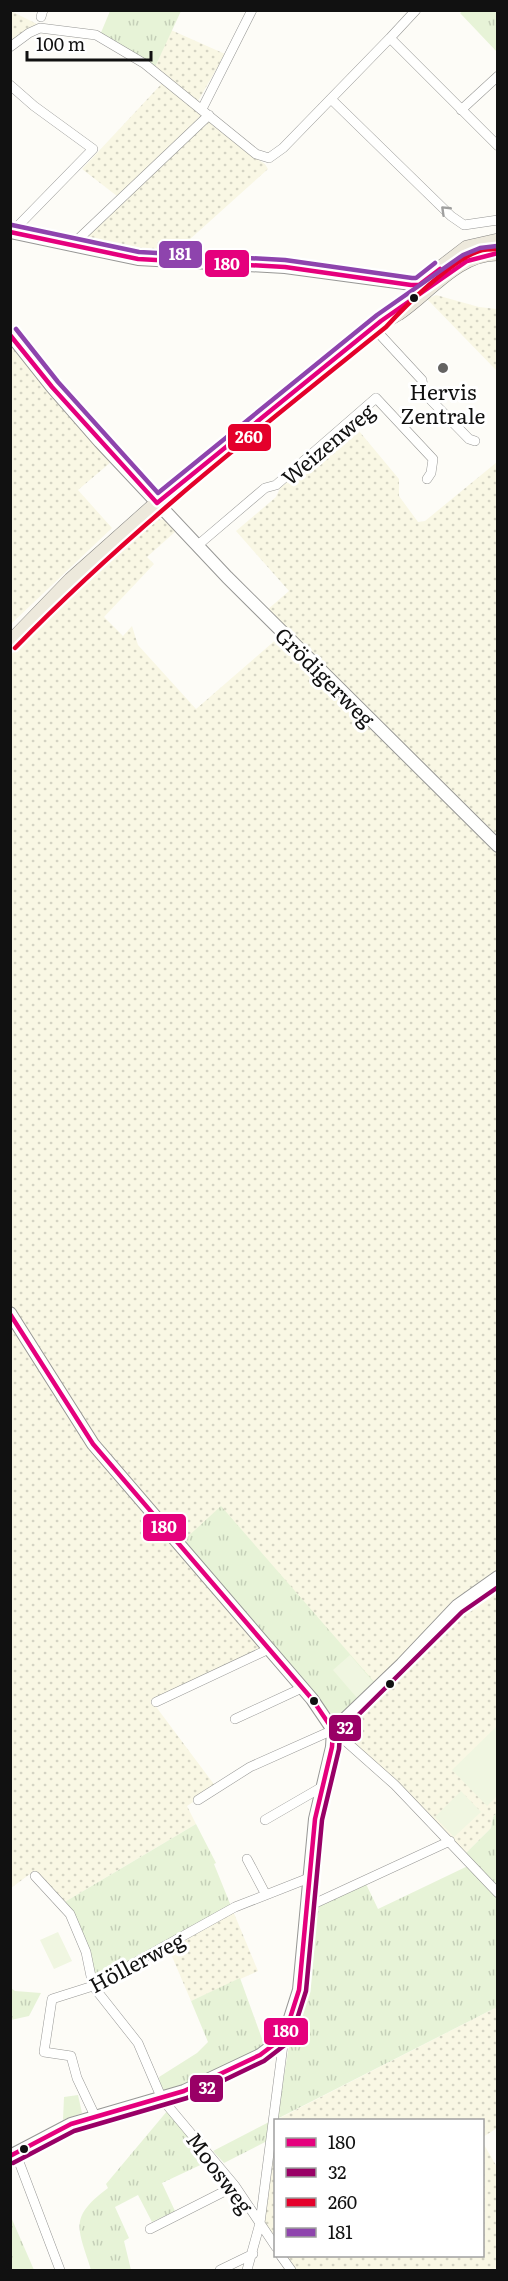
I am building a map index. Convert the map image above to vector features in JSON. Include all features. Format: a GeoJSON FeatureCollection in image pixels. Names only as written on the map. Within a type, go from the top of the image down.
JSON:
{"type":"FeatureCollection","features":[{"type":"Feature","properties":{"kind":"main road"},"geometry":{"type":"LineString","coordinates":[[10,643],[64,586],[157,503],[377,324],[419,285],[466,248],[498,241]]}},
{"type":"Feature","properties":{"kind":"main road"},"geometry":{"type":"LineString","coordinates":[[377,324],[397,314],[466,261],[484,254],[498,253]]}},
{"type":"Feature","properties":{"kind":"street"},"geometry":{"type":"LineString","coordinates":[[70,246],[206,112],[252,10]]}},
{"type":"Feature","properties":{"kind":"street"},"geometry":{"type":"LineString","coordinates":[[10,47],[40,28],[96,35],[145,64],[256,154],[269,158],[331,99],[416,10]]}},
{"type":"Feature","properties":{"kind":"street"},"geometry":{"type":"LineString","coordinates":[[390,38],[498,146]]}},
{"type":"Feature","properties":{"kind":"street"},"geometry":{"type":"LineString","coordinates":[[461,110],[498,76]]}},
{"type":"Feature","properties":{"kind":"street"},"geometry":{"type":"LineString","coordinates":[[10,85],[34,106],[93,149],[11,232]]}},
{"type":"Feature","properties":{"kind":"street"},"geometry":{"type":"LineString","coordinates":[[331,99],[451,216],[464,225],[498,220]]}},
{"type":"Feature","properties":{"kind":"street"},"geometry":{"type":"LineString","coordinates":[[11,232],[138,259],[285,267],[419,285]]}},
{"type":"Feature","properties":{"kind":"street"},"geometry":{"type":"LineString","coordinates":[[377,324],[422,380],[423,393],[469,439],[475,441]]}},
{"type":"Feature","properties":{"kind":"street","name":"Grödigerweg"},"geometry":{"type":"LineString","coordinates":[[10,334],[52,387],[157,503],[257,608],[498,846]]}},
{"type":"Feature","properties":{"kind":"street","name":"Weizenweg"},"geometry":{"type":"LineString","coordinates":[[198,545],[265,488],[276,485],[376,398],[433,459],[431,473],[427,478]]}},
{"type":"Feature","properties":{"kind":"street"},"geometry":{"type":"LineString","coordinates":[[10,1313],[93,1444],[323,1712],[333,1730],[450,1841],[498,1893]]}},
{"type":"Feature","properties":{"kind":"street"},"geometry":{"type":"LineString","coordinates":[[198,1800],[250,1767],[333,1730],[402,1664],[457,1606],[498,1577]]}},
{"type":"Feature","properties":{"kind":"street"},"geometry":{"type":"LineString","coordinates":[[156,1702],[269,1650]]}},
{"type":"Feature","properties":{"kind":"street"},"geometry":{"type":"LineString","coordinates":[[235,1719],[302,1688]]}},
{"type":"Feature","properties":{"kind":"street"},"geometry":{"type":"LineString","coordinates":[[247,2271],[260,2223],[284,2037],[299,1990],[309,1878],[322,1786],[332,1747],[333,1730]]}},
{"type":"Feature","properties":{"kind":"street"},"geometry":{"type":"LineString","coordinates":[[265,1820],[322,1786]]}},
{"type":"Feature","properties":{"kind":"street"},"geometry":{"type":"LineString","coordinates":[[307,1907],[450,1841]]}},
{"type":"Feature","properties":{"kind":"street"},"geometry":{"type":"LineString","coordinates":[[248,1859],[266,1895]]}},
{"type":"Feature","properties":{"kind":"street"},"geometry":{"type":"LineString","coordinates":[[35,1876],[70,1914],[86,1952],[93,1986]]}},
{"type":"Feature","properties":{"kind":"street","name":"Höllerweg"},"geometry":{"type":"LineString","coordinates":[[94,2116],[76,2078],[71,2056],[44,2052],[51,2000],[93,1986],[235,1907],[309,1878]]}},
{"type":"Feature","properties":{"kind":"street","name":"Moosweg"},"geometry":{"type":"LineString","coordinates":[[93,1986],[138,2043],[162,2099],[235,2186],[274,2244]]}},
{"type":"Feature","properties":{"kind":"street"},"geometry":{"type":"LineString","coordinates":[[60,2271],[13,2155],[71,2124],[162,2099],[260,2055],[284,2037]]}},
{"type":"Feature","properties":{"kind":"street"},"geometry":{"type":"LineString","coordinates":[[150,2229],[235,2186]]}},
{"type":"Feature","properties":{"kind":"street"},"geometry":{"type":"LineString","coordinates":[[219,2271],[253,2254]]}},
{"type":"Feature","properties":{"kind":"street"},"geometry":{"type":"LineString","coordinates":[[282,2257],[291,2271]]}},
{"type":"Feature","properties":{"kind":"shaded area"},"geometry":{"type":"Polygon","coordinates":[[[11,11],[37,24],[11,42],[11,11]]]}},
{"type":"Feature","properties":{"kind":"shaded area"},"geometry":{"type":"Polygon","coordinates":[[[171,30],[225,54],[194,108],[245,151],[265,164],[268,169],[169,258],[118,253],[69,242],[117,196],[82,169],[167,78],[155,67],[171,30]]]}},
{"type":"Feature","properties":{"kind":"shaded area"},"geometry":{"type":"Polygon","coordinates":[[[436,295],[479,307],[497,309],[497,371],[427,299],[436,295]]]}},
{"type":"Feature","properties":{"kind":"shaded area"},"geometry":{"type":"Polygon","coordinates":[[[10,341],[86,435],[111,462],[78,490],[112,528],[11,624],[10,341]]]}},
{"type":"Feature","properties":{"kind":"shaded area"},"geometry":{"type":"Polygon","coordinates":[[[354,425],[399,479],[399,496],[418,522],[425,521],[497,462],[497,1813],[493,1817],[491,1828],[464,1855],[342,1732],[343,1717],[270,1645],[151,1700],[216,1787],[187,1806],[196,1824],[63,1903],[34,1871],[11,1888],[11,655],[44,615],[92,570],[147,522],[156,519],[164,520],[176,531],[147,557],[154,564],[104,617],[123,636],[132,626],[138,645],[196,709],[287,630],[267,610],[289,591],[236,531],[276,497],[280,488],[354,425]]]}},
{"type":"Feature","properties":{"kind":"shaded area"},"geometry":{"type":"Polygon","coordinates":[[[233,1911],[258,1971],[191,2001],[168,1947],[233,1911]]]}},
{"type":"Feature","properties":{"kind":"shaded area"},"geometry":{"type":"Polygon","coordinates":[[[497,2007],[497,2128],[484,2136],[484,2119],[278,2119],[497,2007]]]}},
{"type":"Feature","properties":{"kind":"shaded area"},"geometry":{"type":"Polygon","coordinates":[[[274,2136],[274,2241],[263,2221],[274,2136]]]}},
{"type":"Feature","properties":{"kind":"shaded area"},"geometry":{"type":"Polygon","coordinates":[[[484,2145],[497,2167],[497,2270],[293,2270],[285,2257],[484,2257],[484,2145]]]}},
{"type":"Feature","properties":{"kind":"green space"},"geometry":{"type":"Polygon","coordinates":[[[110,11],[181,11],[155,67],[121,45],[100,35],[110,11]]]}},
{"type":"Feature","properties":{"kind":"green space"},"geometry":{"type":"Polygon","coordinates":[[[463,11],[497,11],[497,52],[460,13],[463,11]]]}},
{"type":"Feature","properties":{"kind":"green space"},"geometry":{"type":"Polygon","coordinates":[[[221,1506],[376,1684],[343,1717],[333,1716],[183,1541],[221,1506]]]}},
{"type":"Feature","properties":{"kind":"green space"},"geometry":{"type":"Polygon","coordinates":[[[350,1655],[374,1683],[357,1698],[333,1670],[350,1655]]]}},
{"type":"Feature","properties":{"kind":"green space"},"geometry":{"type":"Polygon","coordinates":[[[497,1726],[497,1796],[487,1806],[452,1770],[497,1726]]]}},
{"type":"Feature","properties":{"kind":"green space"},"geometry":{"type":"Polygon","coordinates":[[[461,1791],[481,1812],[454,1837],[435,1817],[461,1791]]]}},
{"type":"Feature","properties":{"kind":"green space"},"geometry":{"type":"Polygon","coordinates":[[[497,1813],[497,2007],[277,2119],[311,1910],[366,1884],[378,1909],[472,1864],[464,1855],[491,1828],[493,1817],[497,1813]]]}},
{"type":"Feature","properties":{"kind":"green space"},"geometry":{"type":"Polygon","coordinates":[[[196,1824],[216,1863],[214,1864],[233,1911],[95,1980],[63,1903],[196,1824]]]}},
{"type":"Feature","properties":{"kind":"green space"},"geometry":{"type":"Polygon","coordinates":[[[58,1932],[72,1961],[54,1969],[40,1940],[58,1932]]]}},
{"type":"Feature","properties":{"kind":"green space"},"geometry":{"type":"Polygon","coordinates":[[[240,1978],[265,2047],[166,2092],[161,2088],[159,2077],[197,2053],[208,2042],[191,2001],[240,1978]]]}},
{"type":"Feature","properties":{"kind":"green space"},"geometry":{"type":"Polygon","coordinates":[[[11,1988],[15,1991],[41,1993],[29,2016],[11,2020],[11,1988]]]}},
{"type":"Feature","properties":{"kind":"green space"},"geometry":{"type":"Polygon","coordinates":[[[78,2095],[82,2113],[63,2120],[64,2097],[78,2095]]]}},
{"type":"Feature","properties":{"kind":"green space"},"geometry":{"type":"Polygon","coordinates":[[[168,2110],[211,2160],[162,2183],[175,2211],[152,2222],[138,2195],[115,2207],[129,2238],[124,2241],[131,2270],[91,2270],[80,2234],[82,2216],[95,2198],[108,2188],[106,2184],[168,2110]]]}},
{"type":"Feature","properties":{"kind":"green space"},"geometry":{"type":"Polygon","coordinates":[[[269,2122],[267,2141],[224,2163],[213,2151],[269,2122]]]}},
{"type":"Feature","properties":{"kind":"green space"},"geometry":{"type":"Polygon","coordinates":[[[11,2217],[34,2270],[11,2270],[11,2217]]]}},
{"type":"Feature","properties":{"kind":"transit line","name":"181"},"geometry":{"type":"LineString","coordinates":[[12,225],[139,252],[285,260],[412,278],[416,278],[435,263]]}},
{"type":"Feature","properties":{"kind":"transit line","name":"180"},"geometry":{"type":"LineString","coordinates":[[10,232],[138,259],[285,267],[411,285],[419,285],[440,269]]}},
{"type":"Feature","properties":{"kind":"transit line","name":"181"},"geometry":{"type":"LineString","coordinates":[[16,329],[58,382],[158,493],[377,315],[463,255],[480,248],[497,246]]}},
{"type":"Feature","properties":{"kind":"transit line","name":"260"},"geometry":{"type":"LineString","coordinates":[[15,648],[149,522],[386,327],[443,273],[479,251],[498,249]]}},
{"type":"Feature","properties":{"kind":"transit line","name":"180"},"geometry":{"type":"LineString","coordinates":[[10,335],[52,387],[157,503],[381,321],[467,261],[498,253]]}},
{"type":"Feature","properties":{"kind":"transit line","name":"180"},"geometry":{"type":"LineString","coordinates":[[10,1314],[93,1444],[312,1699],[333,1730]]}},
{"type":"Feature","properties":{"kind":"transit line","name":"32"},"geometry":{"type":"LineString","coordinates":[[13,2163],[74,2131],[187,2098],[264,2061],[290,2041],[306,1991],[322,1820],[339,1749],[340,1733],[462,1612],[498,1587]]}},
{"type":"Feature","properties":{"kind":"transit line","name":"180"},"geometry":{"type":"LineString","coordinates":[[10,2156],[71,2124],[184,2091],[260,2055],[284,2037],[299,1990],[315,1819],[332,1747],[333,1730]]}},
{"type":"Feature","properties":{"kind":"place","name":"Hervis Zentrale"},"geometry":{"type":"Point","coordinates":[443,368]}}]}
